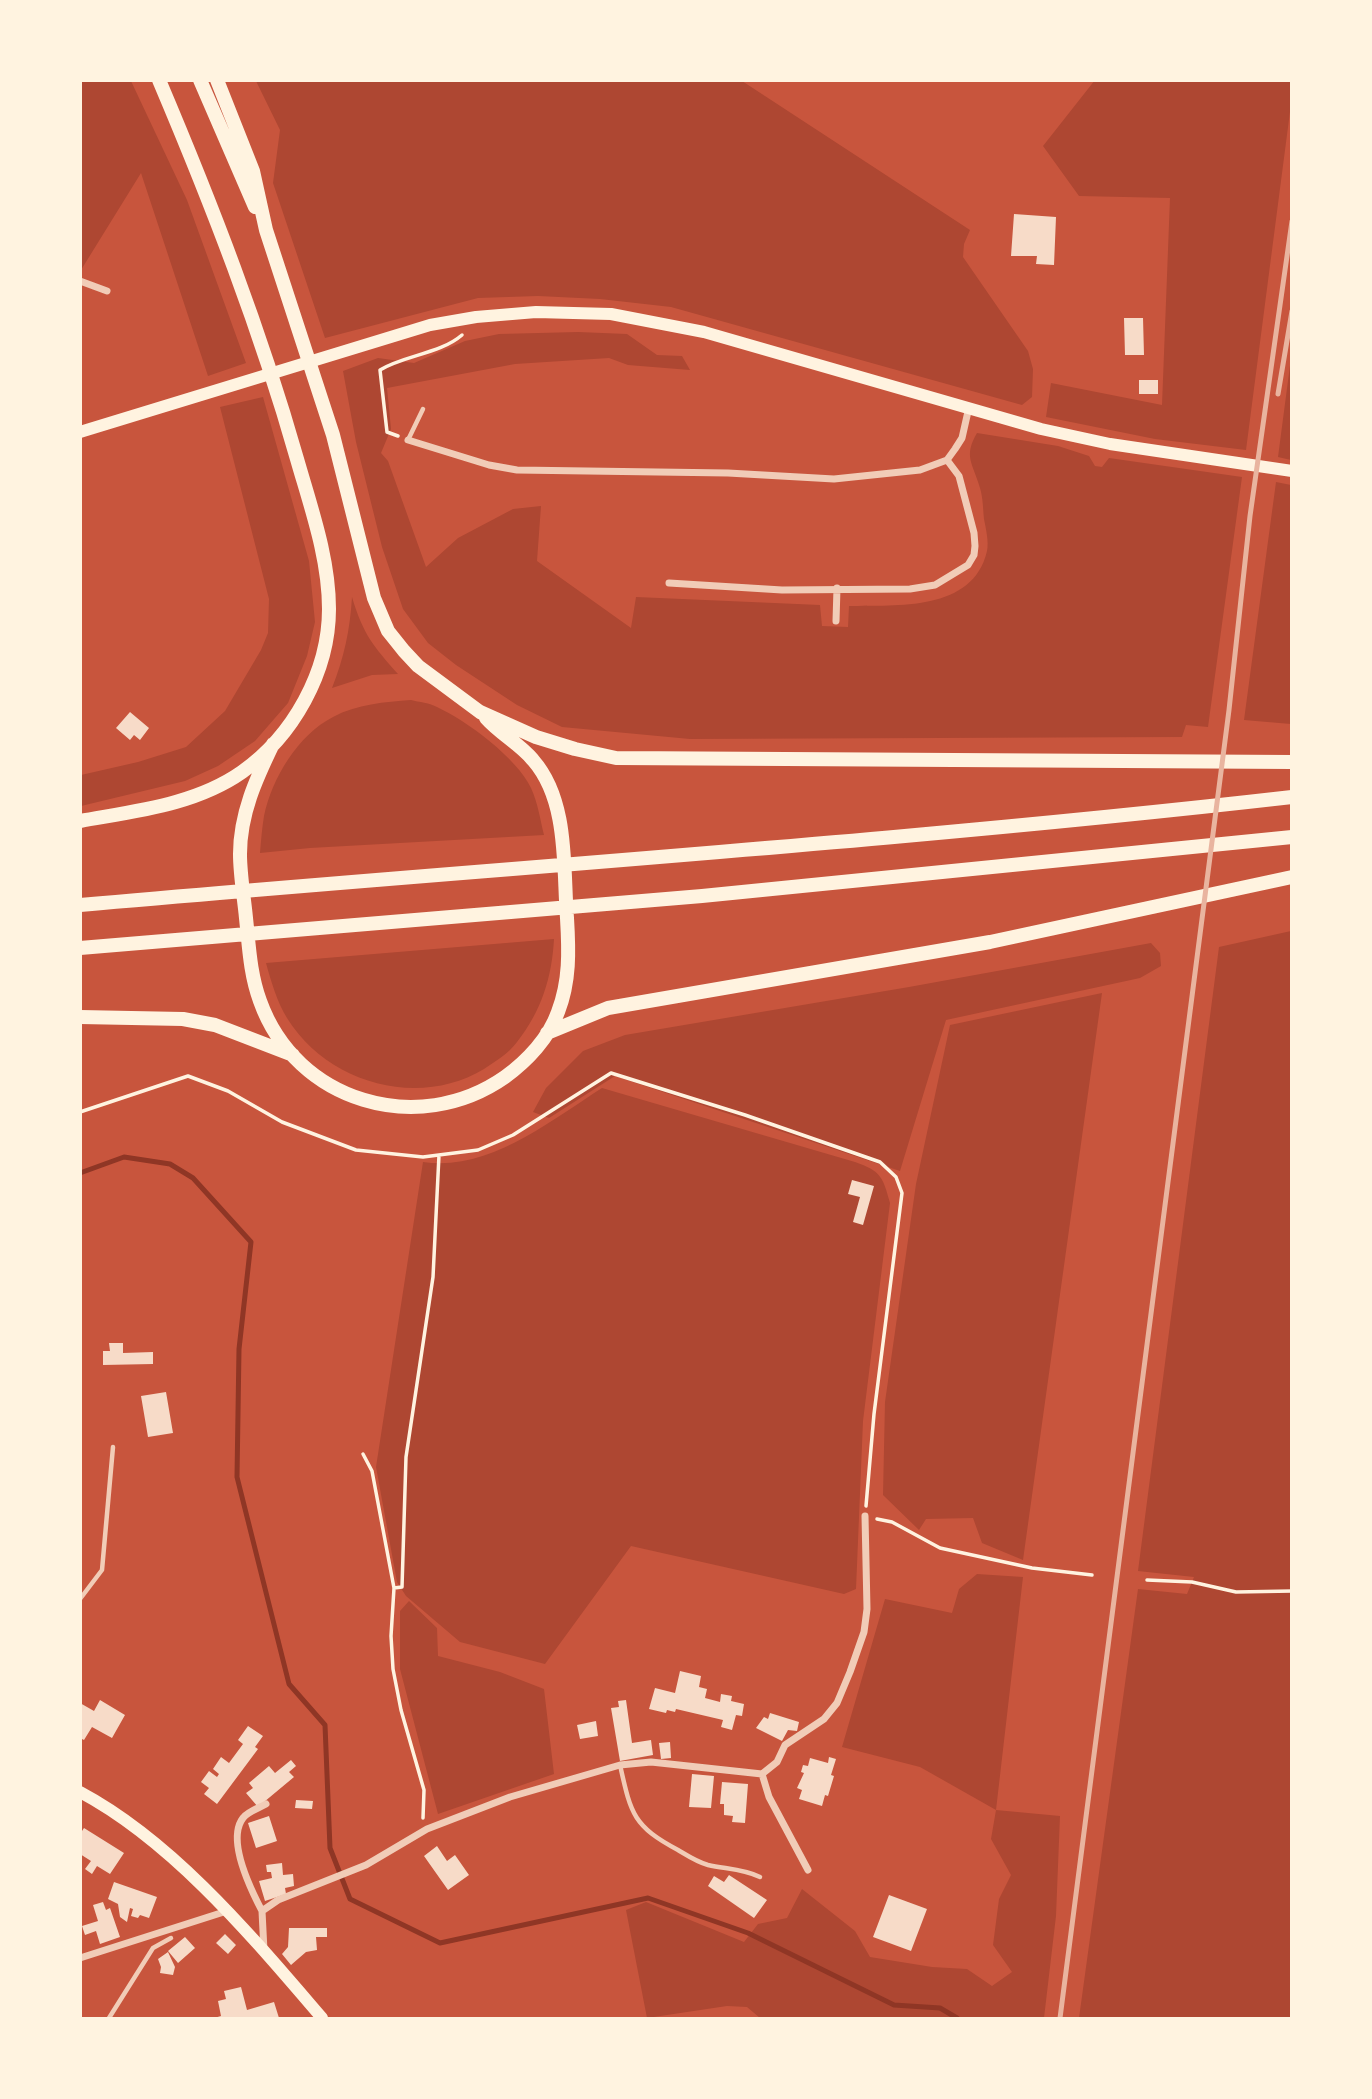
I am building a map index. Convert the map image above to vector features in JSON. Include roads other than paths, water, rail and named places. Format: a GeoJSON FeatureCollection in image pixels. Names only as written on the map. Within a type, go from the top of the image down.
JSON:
{"type":"FeatureCollection","features":[{"type":"Feature","properties":{"kind":"highway"},"geometry":{"type":"LineString","coordinates":[[80,821],[187,799],[242,772],[273,744],[295,716],[312,685],[325,649],[329,610],[326,567],[292,442],[247,298],[159,80]]}},
{"type":"Feature","properties":{"kind":"highway"},"geometry":{"type":"LineString","coordinates":[[200,80],[266,230]]}},
{"type":"Feature","properties":{"kind":"highway"},"geometry":{"type":"LineString","coordinates":[[217,80],[253,171],[266,230],[333,435],[374,598],[388,631],[418,666],[480,712],[540,768],[558,816],[569,947],[568,970],[558,1012],[547,1034],[533,1052],[499,1081],[482,1091],[436,1107],[399,1107],[356,1097],[323,1081],[294,1056],[271,1024],[260,1002],[251,969],[240,854],[243,821],[253,783],[273,744]]}},
{"type":"Feature","properties":{"kind":"highway"},"geometry":{"type":"LineString","coordinates":[[480,712],[536,737],[616,758],[1292,762]]}},
{"type":"Feature","properties":{"kind":"highway"},"geometry":{"type":"LineString","coordinates":[[1045,759],[1292,753]]}},
{"type":"Feature","properties":{"kind":"highway"},"geometry":{"type":"LineString","coordinates":[[80,905],[646,859],[1135,815],[1292,797]]}},
{"type":"Feature","properties":{"kind":"highway"},"geometry":{"type":"LineString","coordinates":[[80,948],[653,900],[1292,837]]}},
{"type":"Feature","properties":{"kind":"highway"},"geometry":{"type":"LineString","coordinates":[[547,1034],[608,1008],[977,944],[1292,877]]}},
{"type":"Feature","properties":{"kind":"highway"},"geometry":{"type":"LineString","coordinates":[[80,1017],[183,1019],[215,1026],[294,1056]]}},
{"type":"Feature","properties":{"kind":"main road"},"geometry":{"type":"LineString","coordinates":[[80,432],[430,325],[476,317],[536,312],[611,314],[704,332],[1041,429],[1110,444],[1292,471]]}},
{"type":"Feature","properties":{"kind":"main road"},"geometry":{"type":"LineString","coordinates":[[82,1796],[139,1829],[227,1911],[322,2018]]}},
{"type":"Feature","properties":{"kind":"street"},"geometry":{"type":"LineString","coordinates":[[80,281],[107,291]]}},
{"type":"Feature","properties":{"kind":"street"},"geometry":{"type":"LineString","coordinates":[[408,440],[489,466],[517,470],[728,473],[834,479],[920,470],[947,460],[962,438],[969,407]]}},
{"type":"Feature","properties":{"kind":"street"},"geometry":{"type":"LineString","coordinates":[[669,583],[782,590],[935,586],[968,565],[974,555],[974,533],[959,476],[947,460]]}},
{"type":"Feature","properties":{"kind":"street"},"geometry":{"type":"LineString","coordinates":[[836,621],[837,589]]}},
{"type":"Feature","properties":{"kind":"street"},"geometry":{"type":"LineString","coordinates":[[262,1910],[278,1900],[366,1866],[419,1835],[510,1797],[620,1765],[651,1762],[762,1774],[777,1762],[785,1745],[824,1719],[837,1703],[850,1672],[864,1632],[867,1609],[865,1516]]}},
{"type":"Feature","properties":{"kind":"street"},"geometry":{"type":"LineString","coordinates":[[762,1774],[769,1797],[808,1870]]}},
{"type":"Feature","properties":{"kind":"street"},"geometry":{"type":"LineString","coordinates":[[264,1952],[262,1910],[250,1889],[239,1853],[237,1831],[243,1816],[266,1804]]}},
{"type":"Feature","properties":{"kind":"street"},"geometry":{"type":"LineString","coordinates":[[80,1958],[227,1911]]}},
{"type":"Feature","properties":{"kind":"lane"},"geometry":{"type":"LineString","coordinates":[[408,440],[423,409]]}},
{"type":"Feature","properties":{"kind":"lane"},"geometry":{"type":"LineString","coordinates":[[80,1599],[102,1570],[113,1447]]}},
{"type":"Feature","properties":{"kind":"lane"},"geometry":{"type":"LineString","coordinates":[[620,1765],[627,1799],[636,1820],[651,1836],[703,1864],[748,1871],[761,1877]]}},
{"type":"Feature","properties":{"kind":"lane"},"geometry":{"type":"LineString","coordinates":[[149,1936],[153,1948]]}},
{"type":"Feature","properties":{"kind":"lane"},"geometry":{"type":"LineString","coordinates":[[109,2018],[153,1948],[171,1938]]}},
{"type":"Feature","properties":{"kind":"waterway"},"geometry":{"type":"LineString","coordinates":[[80,1173],[124,1157],[170,1164],[193,1178],[251,1242],[239,1349],[237,1477],[289,1684],[325,1725],[330,1848],[350,1899],[440,1943],[648,1898],[748,1933],[894,2005],[940,2008],[957,2018]]}},
{"type":"Feature","properties":{"kind":"railway"},"geometry":{"type":"LineString","coordinates":[[1060,2018],[1229,710],[1250,516],[1292,221]]}},
{"type":"Feature","properties":{"kind":"railway"},"geometry":{"type":"LineString","coordinates":[[1278,394],[1292,311]]}}]}
